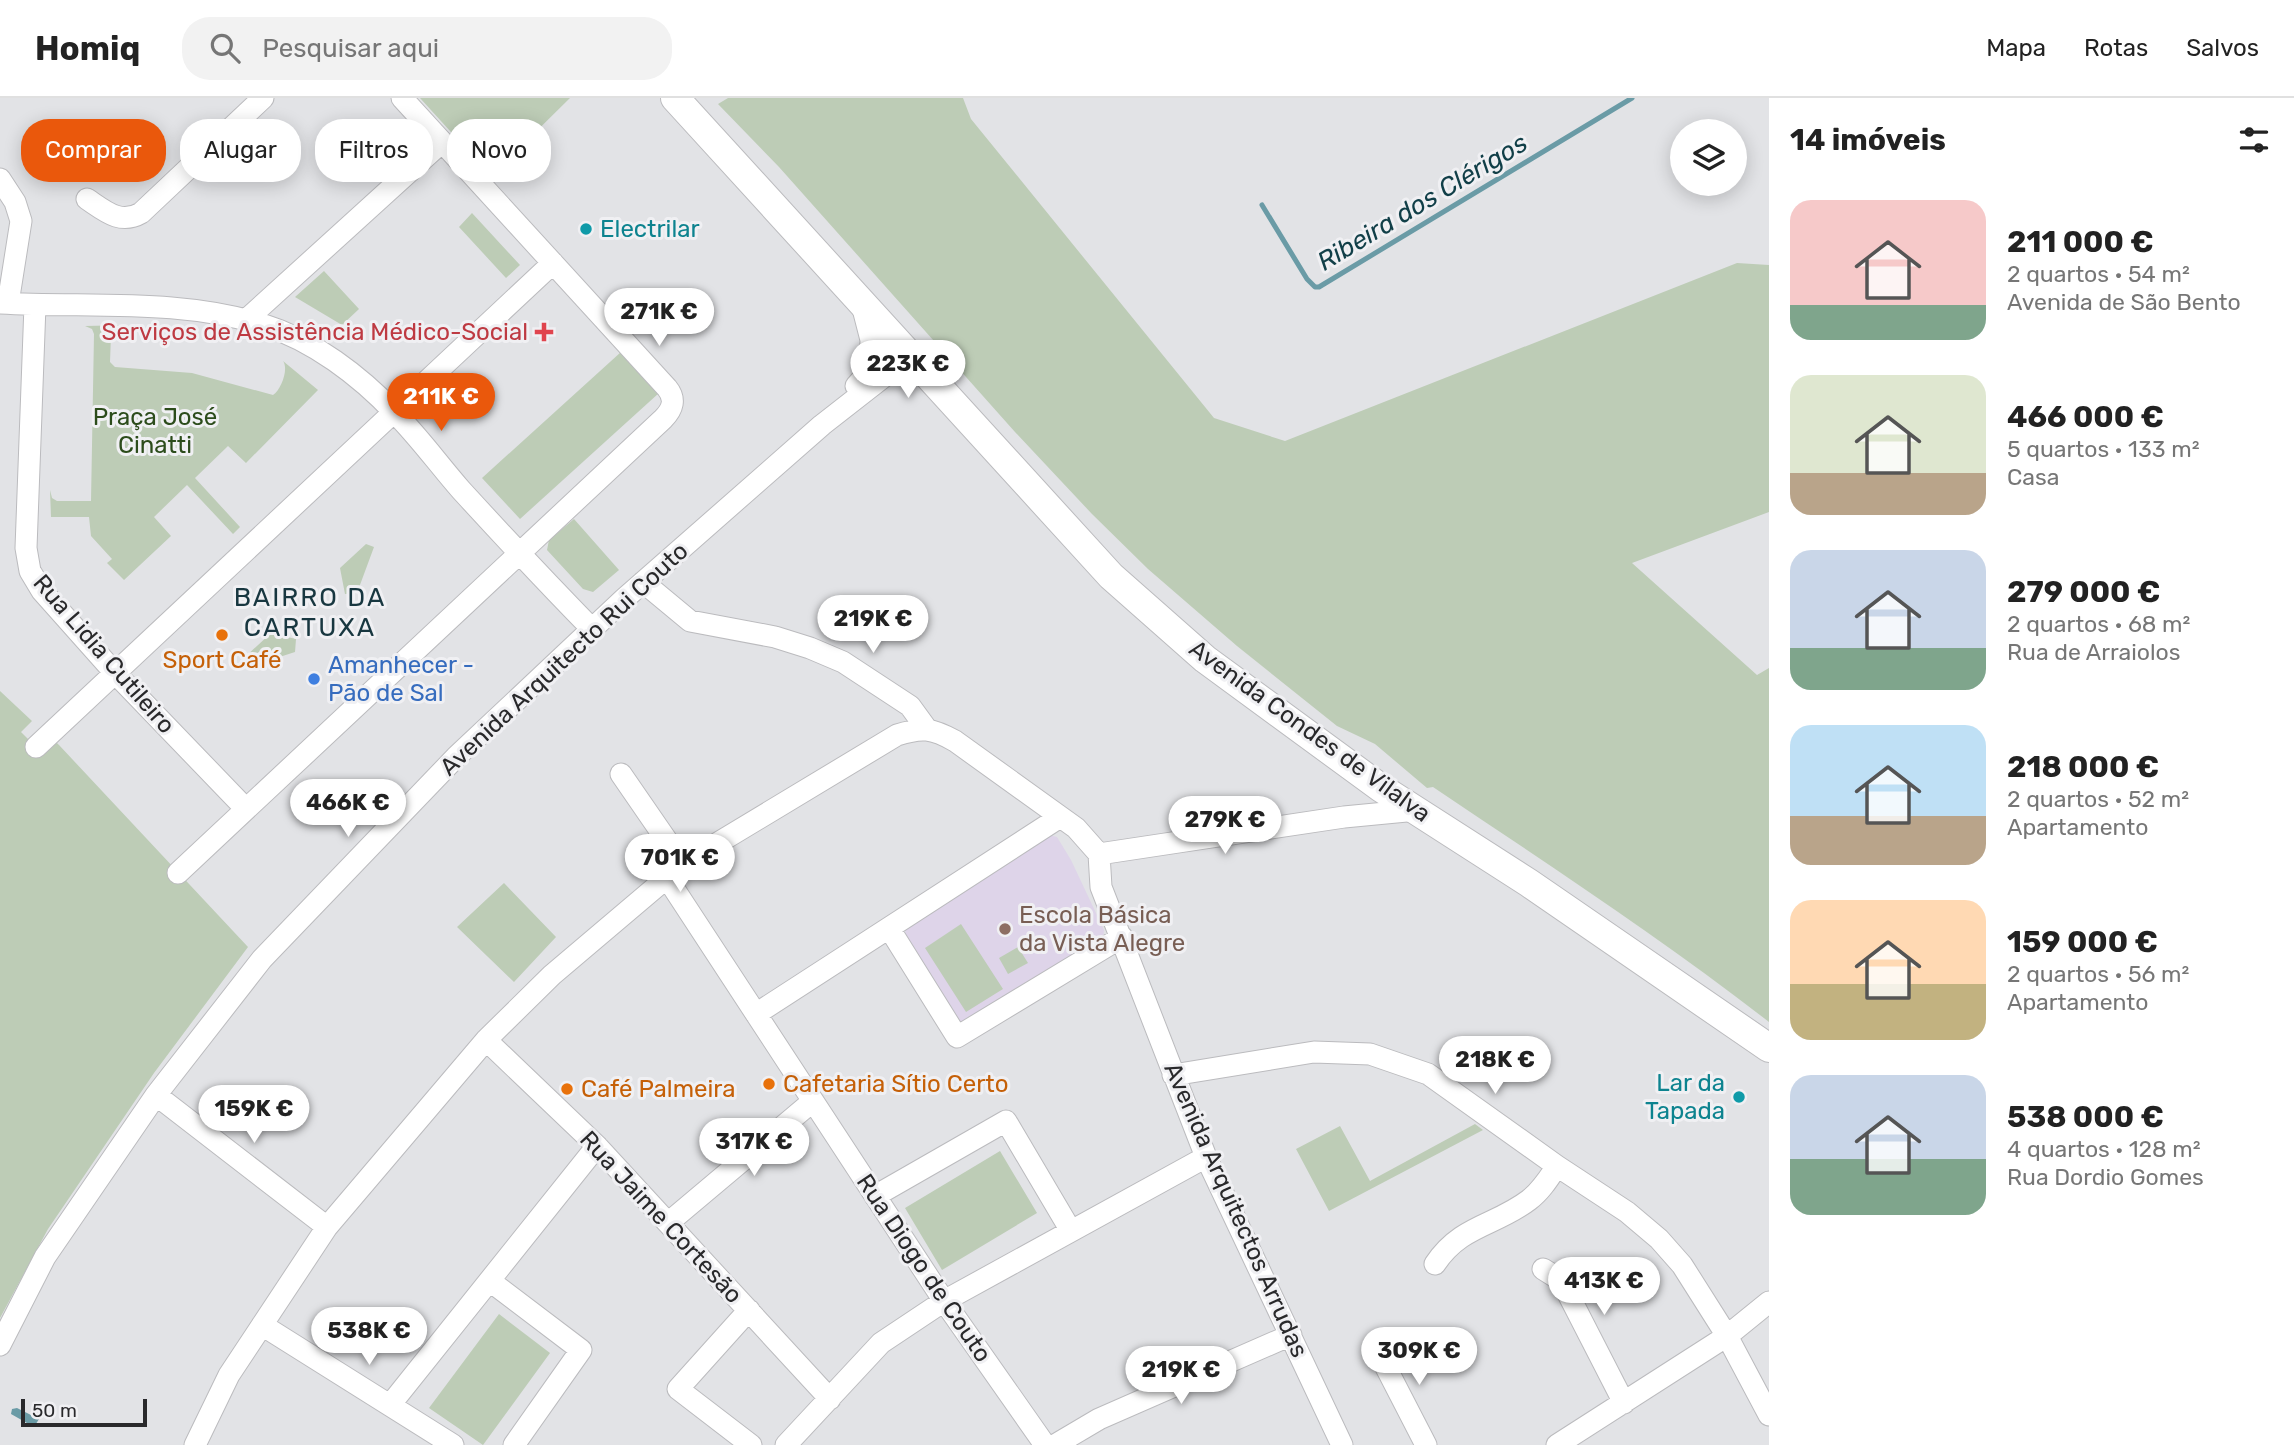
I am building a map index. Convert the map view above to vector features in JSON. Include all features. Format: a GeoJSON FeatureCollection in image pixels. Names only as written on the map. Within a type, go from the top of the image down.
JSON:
{"type":"FeatureCollection","features":[{"type":"Feature","properties":{"kind":"main road","name":"Avenida Condes de Vilalva"},"geometry":{"type":"LineString","coordinates":[[675,98],[1111,576],[1205,659],[1381,788],[1769,1048]]}},
{"type":"Feature","properties":{"kind":"street"},"geometry":{"type":"LineString","coordinates":[[88,199],[118,218],[127,219],[141,214],[263,98]]}},
{"type":"Feature","properties":{"kind":"street"},"geometry":{"type":"LineString","coordinates":[[178,873],[669,414],[673,400],[667,388],[402,98]]}},
{"type":"Feature","properties":{"kind":"street"},"geometry":{"type":"LineString","coordinates":[[246,320],[442,142]]}},
{"type":"Feature","properties":{"kind":"street"},"geometry":{"type":"LineString","coordinates":[[0,179],[15,202],[21,221],[4,303],[153,306],[200,311],[280,330],[321,352],[394,412],[461,489],[592,629]]}},
{"type":"Feature","properties":{"kind":"street"},"geometry":{"type":"LineString","coordinates":[[36,747],[552,263]]}},
{"type":"Feature","properties":{"kind":"street"},"geometry":{"type":"LineString","coordinates":[[861,300],[871,340],[873,376],[904,378],[940,387]]}},
{"type":"Feature","properties":{"kind":"street","name":"Rua Lidia Cutileiro"},"geometry":{"type":"LineString","coordinates":[[35,305],[27,562],[30,571],[42,591],[116,673],[245,808]]}},
{"type":"Feature","properties":{"kind":"street","name":"Avenida Arquitecto Rui Couto"},"geometry":{"type":"LineString","coordinates":[[0,1345],[46,1257],[156,1096],[262,959],[456,757],[643,582],[822,425],[873,376],[882,357],[907,350]]}},
{"type":"Feature","properties":{"kind":"street"},"geometry":{"type":"LineString","coordinates":[[643,582],[690,621],[775,637],[843,662],[910,706],[926,728]]}},
{"type":"Feature","properties":{"kind":"street"},"geometry":{"type":"LineString","coordinates":[[195,1445],[229,1375],[327,1227],[486,1040],[552,975],[675,871],[897,735],[926,728],[955,741],[1084,835],[1099,853],[1344,817],[1417,810]]}},
{"type":"Feature","properties":{"kind":"street","name":"Rua Diogo de Couto"},"geometry":{"type":"LineString","coordinates":[[621,774],[756,1014],[944,1301],[1045,1445]]}},
{"type":"Feature","properties":{"kind":"street"},"geometry":{"type":"LineString","coordinates":[[1344,817],[1381,788]]}},
{"type":"Feature","properties":{"kind":"street"},"geometry":{"type":"LineString","coordinates":[[756,1014],[1060,817]]}},
{"type":"Feature","properties":{"kind":"street","name":"Avenida Arquitectos Arrudas"},"geometry":{"type":"LineString","coordinates":[[1099,853],[1101,887],[1206,1157],[1342,1445]]}},
{"type":"Feature","properties":{"kind":"street"},"geometry":{"type":"LineString","coordinates":[[889,928],[957,1037],[1122,937]]}},
{"type":"Feature","properties":{"kind":"street","name":"Rua Jaime Cortesão"},"geometry":{"type":"LineString","coordinates":[[486,1040],[597,1146],[830,1399]]}},
{"type":"Feature","properties":{"kind":"street"},"geometry":{"type":"LineString","coordinates":[[1173,1075],[1314,1052],[1370,1054],[1428,1074],[1627,1212],[1659,1240],[1682,1265],[1727,1336],[1769,1415]]}},
{"type":"Feature","properties":{"kind":"street"},"geometry":{"type":"LineString","coordinates":[[156,1096],[327,1227]]}},
{"type":"Feature","properties":{"kind":"street"},"geometry":{"type":"LineString","coordinates":[[668,1223],[813,1101]]}},
{"type":"Feature","properties":{"kind":"street"},"geometry":{"type":"LineString","coordinates":[[875,1196],[1006,1121],[1071,1231]]}},
{"type":"Feature","properties":{"kind":"street"},"geometry":{"type":"LineString","coordinates":[[390,1405],[597,1146]]}},
{"type":"Feature","properties":{"kind":"street"},"geometry":{"type":"LineString","coordinates":[[786,1445],[881,1343],[944,1301],[1206,1157]]}},
{"type":"Feature","properties":{"kind":"street"},"geometry":{"type":"LineString","coordinates":[[1434,1264],[1455,1240],[1530,1200],[1557,1166]]}},
{"type":"Feature","properties":{"kind":"street"},"geometry":{"type":"LineString","coordinates":[[1543,1269],[1559,1279],[1564,1286],[1624,1402]]}},
{"type":"Feature","properties":{"kind":"street"},"geometry":{"type":"LineString","coordinates":[[489,1281],[581,1350],[514,1445]]}},
{"type":"Feature","properties":{"kind":"street"},"geometry":{"type":"LineString","coordinates":[[1557,1445],[1727,1336],[1769,1302]]}},
{"type":"Feature","properties":{"kind":"street"},"geometry":{"type":"LineString","coordinates":[[748,1310],[678,1389],[751,1445]]}},
{"type":"Feature","properties":{"kind":"street"},"geometry":{"type":"LineString","coordinates":[[262,1325],[453,1445]]}},
{"type":"Feature","properties":{"kind":"street"},"geometry":{"type":"LineString","coordinates":[[1055,1445],[1099,1419],[1292,1335]]}},
{"type":"Feature","properties":{"kind":"street"},"geometry":{"type":"LineString","coordinates":[[1376,1348],[1426,1445]]}},
{"type":"Feature","properties":{"kind":"shaded area","name":"Escola Básica da Vista Alegre"},"geometry":{"type":"Polygon","coordinates":[[[1049,835],[1057,837],[1071,860],[1104,930],[1103,938],[965,1024],[957,1022],[904,938],[906,929],[1049,835]]]}},
{"type":"Feature","properties":{"kind":"green space"},"geometry":{"type":"Polygon","coordinates":[[[420,98],[570,98],[549,119],[447,119],[447,128],[420,98]]]}},
{"type":"Feature","properties":{"kind":"green space"},"geometry":{"type":"Polygon","coordinates":[[[728,98],[963,98],[971,119],[1214,418],[1285,441],[1737,263],[1769,265],[1769,512],[1632,563],[1757,675],[1769,668],[1769,1022],[1603,902],[1433,787],[1427,788],[1375,744],[1337,726],[1237,646],[1148,569],[1015,432],[779,167],[718,104],[728,98]]]}},
{"type":"Feature","properties":{"kind":"green space"},"geometry":{"type":"Polygon","coordinates":[[[472,213],[520,265],[506,278],[459,227],[472,213]]]}},
{"type":"Feature","properties":{"kind":"green space"},"geometry":{"type":"Polygon","coordinates":[[[324,271],[359,309],[342,325],[295,297],[324,271]]]}},
{"type":"Feature","properties":{"kind":"green space","name":"Praça José Cinatti"},"geometry":{"type":"Polygon","coordinates":[[[129,325],[117,327],[111,334],[110,362],[115,367],[192,373],[273,395],[283,379],[283,361],[318,390],[246,463],[228,446],[195,478],[240,527],[233,534],[187,485],[154,517],[171,536],[124,580],[107,563],[112,559],[91,536],[89,517],[51,517],[50,490],[52,498],[57,501],[91,501],[94,334],[92,329],[85,326],[129,325]]]}},
{"type":"Feature","properties":{"kind":"green space"},"geometry":{"type":"Polygon","coordinates":[[[621,352],[659,393],[520,519],[482,478],[621,352]]]}},
{"type":"Feature","properties":{"kind":"green space"},"geometry":{"type":"Polygon","coordinates":[[[574,519],[619,570],[593,592],[583,589],[547,550],[549,540],[574,519]]]}},
{"type":"Feature","properties":{"kind":"green space"},"geometry":{"type":"Polygon","coordinates":[[[366,544],[374,547],[357,593],[345,594],[340,568],[366,544]]]}},
{"type":"Feature","properties":{"kind":"green space"},"geometry":{"type":"Polygon","coordinates":[[[271,633],[296,639],[295,652],[249,667],[245,657],[271,633]]]}},
{"type":"Feature","properties":{"kind":"green space"},"geometry":{"type":"Polygon","coordinates":[[[0,691],[32,721],[21,732],[41,752],[54,740],[248,947],[154,1073],[48,1229],[0,1318],[0,691]]]}},
{"type":"Feature","properties":{"kind":"green space"},"geometry":{"type":"Polygon","coordinates":[[[504,883],[556,937],[514,982],[457,927],[504,883]]]}},
{"type":"Feature","properties":{"kind":"green space"},"geometry":{"type":"Polygon","coordinates":[[[961,924],[1003,989],[966,1012],[925,948],[961,924]]]}},
{"type":"Feature","properties":{"kind":"green space"},"geometry":{"type":"Polygon","coordinates":[[[1018,947],[1028,963],[1008,974],[999,958],[1018,947]]]}},
{"type":"Feature","properties":{"kind":"green space"},"geometry":{"type":"Polygon","coordinates":[[[1475,1124],[1483,1130],[1329,1211],[1296,1149],[1340,1126],[1370,1181],[1475,1124]]]}},
{"type":"Feature","properties":{"kind":"green space"},"geometry":{"type":"Polygon","coordinates":[[[1000,1151],[1037,1213],[942,1270],[905,1208],[1000,1151]]]}},
{"type":"Feature","properties":{"kind":"green space"},"geometry":{"type":"Polygon","coordinates":[[[499,1314],[550,1353],[483,1445],[429,1408],[499,1314]]]}},
{"type":"Feature","properties":{"kind":"water"},"geometry":{"type":"Polygon","coordinates":[[[17,1408],[39,1419],[34,1427],[11,1414],[12,1409],[17,1408]]]}},
{"type":"Feature","properties":{"kind":"waterway","name":"Ribeira dos Clérigos"},"geometry":{"type":"LineString","coordinates":[[1262,205],[1307,279],[1315,287],[1319,287],[1632,98]]}},
{"type":"Feature","properties":{"kind":"place","name":"Electrilar"},"geometry":{"type":"Point","coordinates":[586,229]}},
{"type":"Feature","properties":{"kind":"place","name":"Serviços de Assistência Médico-Social"},"geometry":{"type":"Point","coordinates":[544,332]}},
{"type":"Feature","properties":{"kind":"place","name":"Sport Café"},"geometry":{"type":"Point","coordinates":[222,635]}},
{"type":"Feature","properties":{"kind":"place","name":"Amanhecer - Pão de Sal"},"geometry":{"type":"Point","coordinates":[314,679]}},
{"type":"Feature","properties":{"kind":"place","name":"Escola Básica da Vista Alegre"},"geometry":{"type":"Point","coordinates":[1005,929]}},
{"type":"Feature","properties":{"kind":"place","name":"Cafetaria Sítio Certo"},"geometry":{"type":"Point","coordinates":[769,1084]}},
{"type":"Feature","properties":{"kind":"place","name":"Café Palmeira"},"geometry":{"type":"Point","coordinates":[567,1089]}},
{"type":"Feature","properties":{"kind":"place","name":"Lar da Tapada"},"geometry":{"type":"Point","coordinates":[1739,1097]}},
{"type":"Feature","properties":{"kind":"district","name":"BAIRRO DA CARTUXA"},"geometry":{"type":"Point","coordinates":[310,612]}}]}
